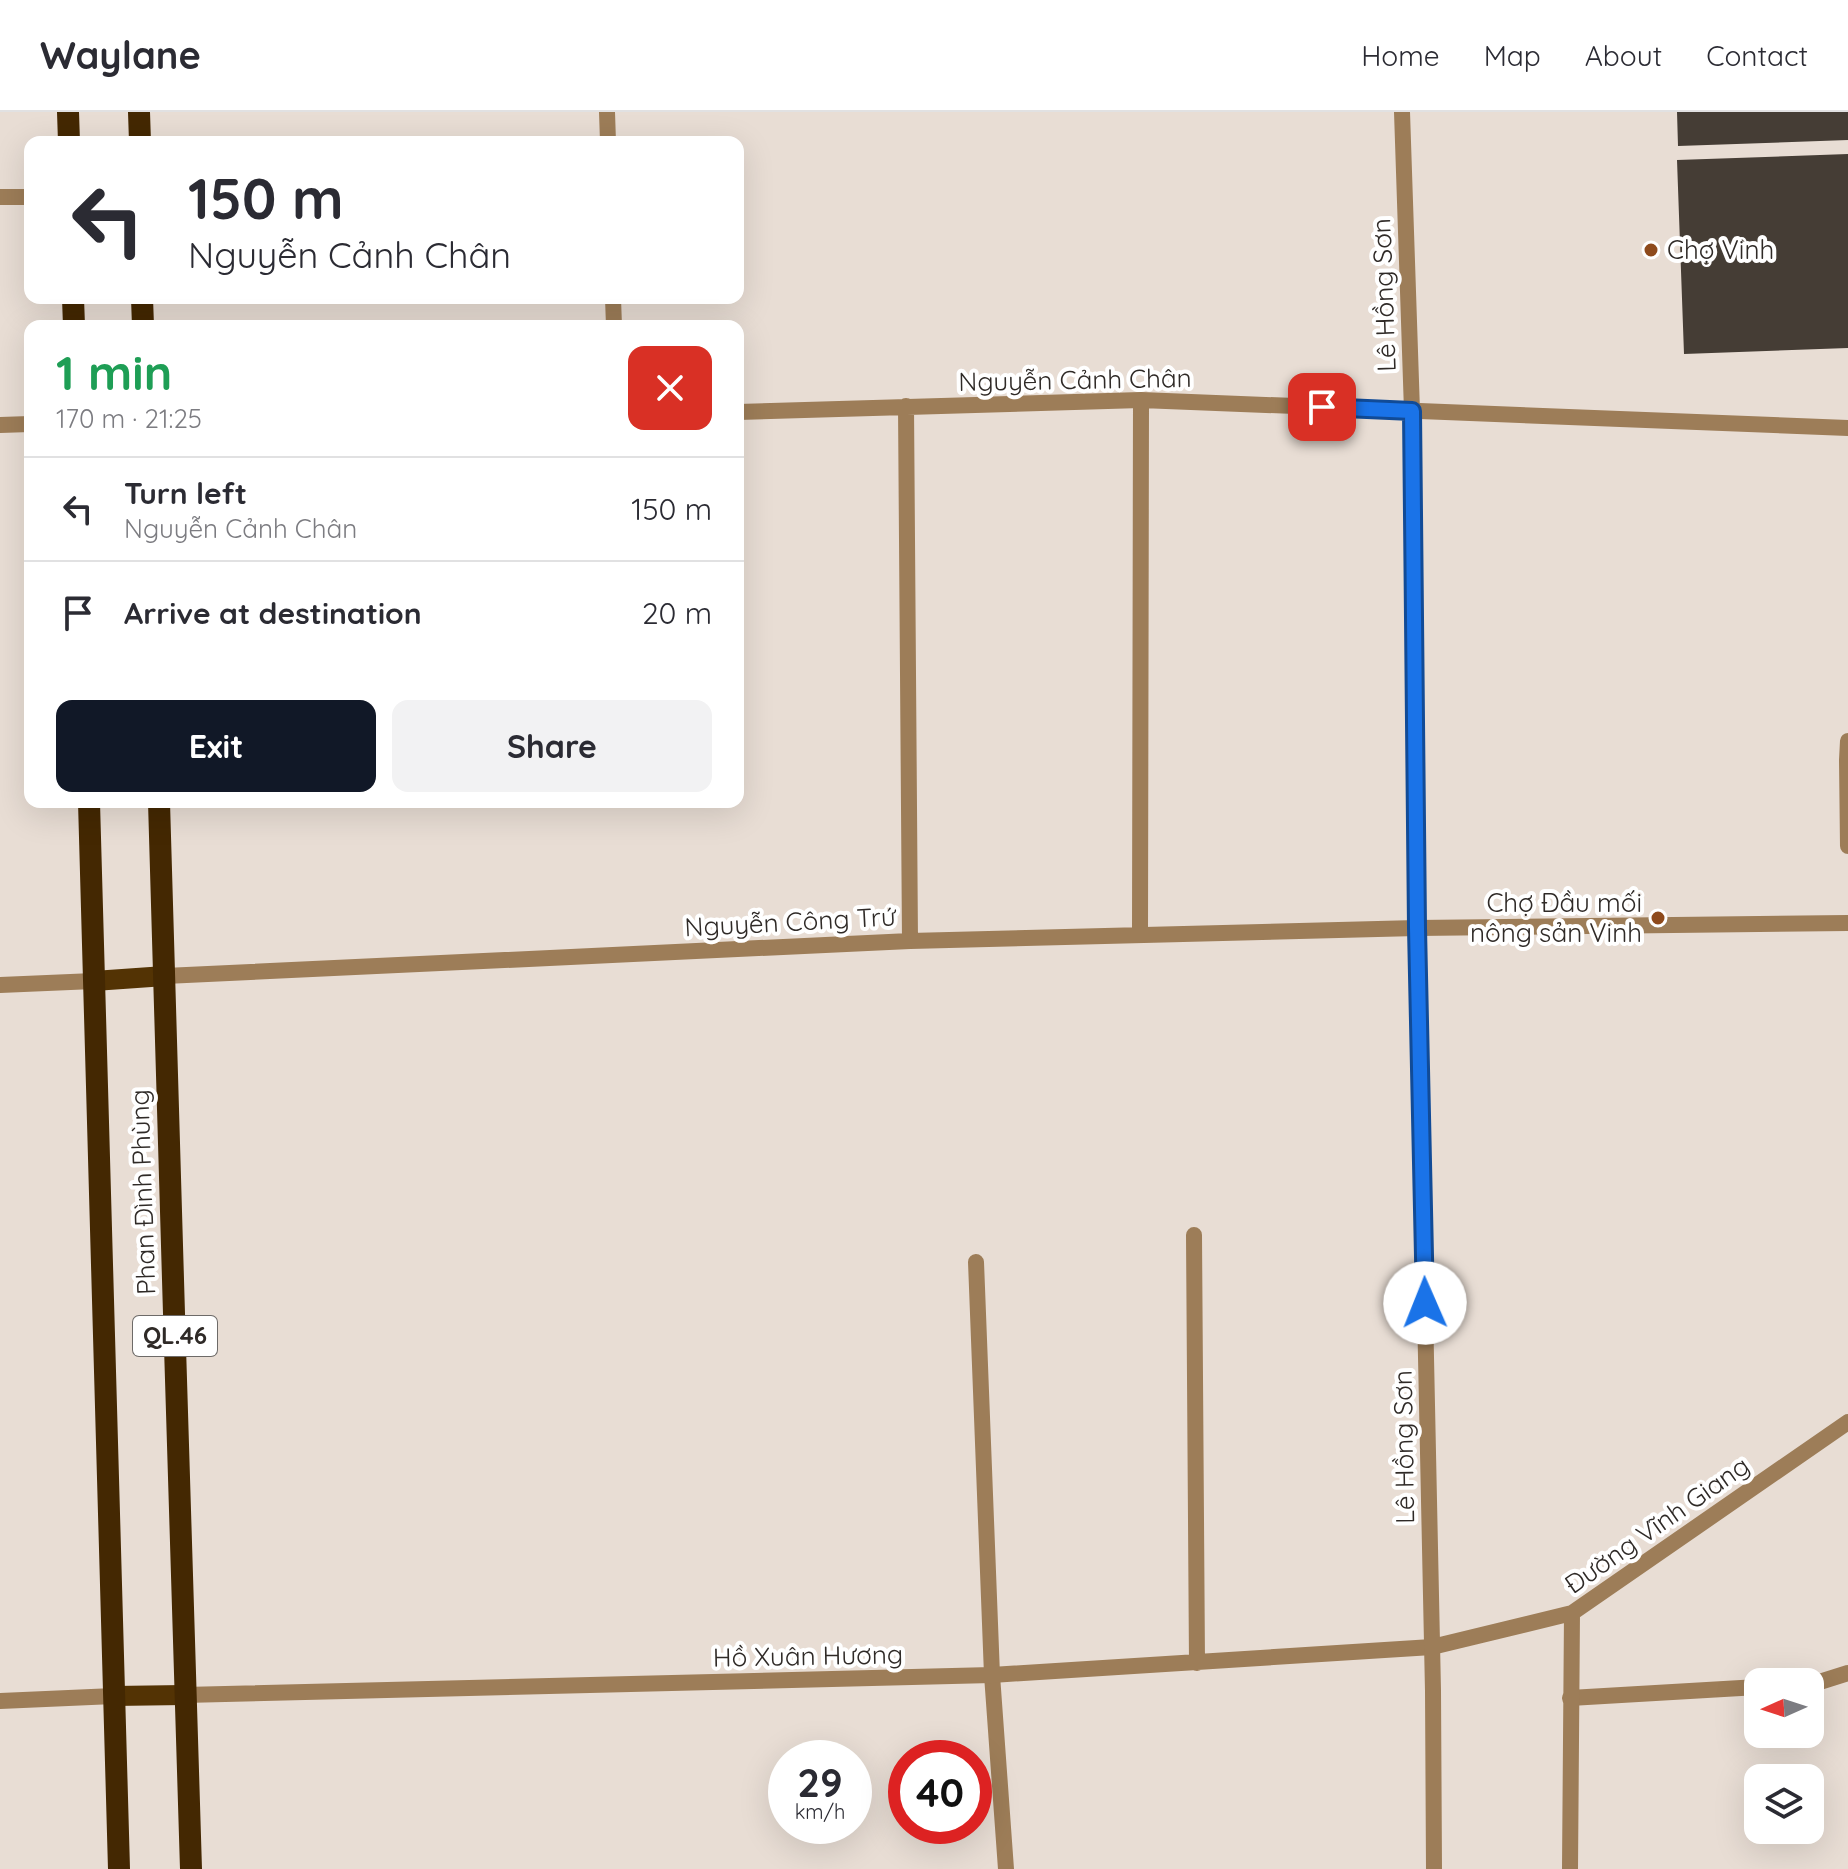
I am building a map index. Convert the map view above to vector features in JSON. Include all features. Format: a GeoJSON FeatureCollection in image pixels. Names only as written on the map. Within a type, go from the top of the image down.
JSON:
{"type":"FeatureCollection","features":[{"type":"Feature","properties":{"kind":"highway"},"geometry":{"type":"LineString","coordinates":[[68,112],[69,136]]}},
{"type":"Feature","properties":{"kind":"highway"},"geometry":{"type":"LineString","coordinates":[[139,112],[140,136]]}},
{"type":"Feature","properties":{"kind":"highway","name":"Phan Đình Phùng"},"geometry":{"type":"LineString","coordinates":[[89,808],[119,1869]]}},
{"type":"Feature","properties":{"kind":"highway","name":"Phan Đình Phùng"},"geometry":{"type":"LineString","coordinates":[[159,808],[191,1869]]}},
{"type":"Feature","properties":{"kind":"main road"},"geometry":{"type":"LineString","coordinates":[[94,981],[165,976]]}},
{"type":"Feature","properties":{"kind":"main road"},"geometry":{"type":"LineString","coordinates":[[114,1696],[184,1695]]}},
{"type":"Feature","properties":{"kind":"street"},"geometry":{"type":"LineString","coordinates":[[607,112],[608,136]]}},
{"type":"Feature","properties":{"kind":"street","name":"Lê Hồng Sơn"},"geometry":{"type":"LineString","coordinates":[[1402,112],[1412,411],[1417,928],[1434,1869]]}},
{"type":"Feature","properties":{"kind":"street"},"geometry":{"type":"LineString","coordinates":[[0,197],[24,197]]}},
{"type":"Feature","properties":{"kind":"street"},"geometry":{"type":"LineString","coordinates":[[1140,935],[1141,400]]}},
{"type":"Feature","properties":{"kind":"street","name":"Nguyễn Cảnh Chân"},"geometry":{"type":"LineString","coordinates":[[744,412],[1141,400],[1848,428]]}},
{"type":"Feature","properties":{"kind":"street"},"geometry":{"type":"LineString","coordinates":[[906,406],[910,941]]}},
{"type":"Feature","properties":{"kind":"street"},"geometry":{"type":"LineString","coordinates":[[0,425],[24,424]]}},
{"type":"Feature","properties":{"kind":"street"},"geometry":{"type":"LineString","coordinates":[[1848,741],[1848,846]]}},
{"type":"Feature","properties":{"kind":"street","name":"Nguyễn Công Trứ"},"geometry":{"type":"LineString","coordinates":[[165,976],[910,941],[1417,928],[1848,923]]}},
{"type":"Feature","properties":{"kind":"street"},"geometry":{"type":"LineString","coordinates":[[0,985],[94,981]]}},
{"type":"Feature","properties":{"kind":"street"},"geometry":{"type":"LineString","coordinates":[[1194,1235],[1197,1663]]}},
{"type":"Feature","properties":{"kind":"street"},"geometry":{"type":"LineString","coordinates":[[976,1262],[992,1675],[1006,1869]]}},
{"type":"Feature","properties":{"kind":"street","name":"Đường Vĩnh Giang"},"geometry":{"type":"LineString","coordinates":[[1432,1647],[1572,1613],[1848,1422]]}},
{"type":"Feature","properties":{"kind":"street"},"geometry":{"type":"LineString","coordinates":[[1570,1869],[1572,1613]]}},
{"type":"Feature","properties":{"kind":"street","name":"Hồ Xuân Hương"},"geometry":{"type":"LineString","coordinates":[[184,1695],[992,1675],[1432,1647]]}},
{"type":"Feature","properties":{"kind":"street"},"geometry":{"type":"LineString","coordinates":[[1824,1681],[1848,1673]]}},
{"type":"Feature","properties":{"kind":"street"},"geometry":{"type":"LineString","coordinates":[[1570,1698],[1744,1688]]}},
{"type":"Feature","properties":{"kind":"street"},"geometry":{"type":"LineString","coordinates":[[0,1701],[114,1696]]}},
{"type":"Feature","properties":{"kind":"building"},"geometry":{"type":"Polygon","coordinates":[[[1677,112],[1848,112],[1848,140],[1678,146],[1677,112]]]}},
{"type":"Feature","properties":{"kind":"building"},"geometry":{"type":"Polygon","coordinates":[[[1848,154],[1848,348],[1684,354],[1677,160],[1848,154]]]}},
{"type":"Feature","properties":{"kind":"place","name":"Chợ Vinh"},"geometry":{"type":"Point","coordinates":[1651,250]}},
{"type":"Feature","properties":{"kind":"place","name":"Chợ Đầu mối nông sản Vinh"},"geometry":{"type":"Point","coordinates":[1658,918]}},
{"type":"Feature","properties":{"kind":"route"},"geometry":{"type":"LineString","coordinates":[[1322,407],[1412,411],[1417,928],[1425,1303]]}}]}
